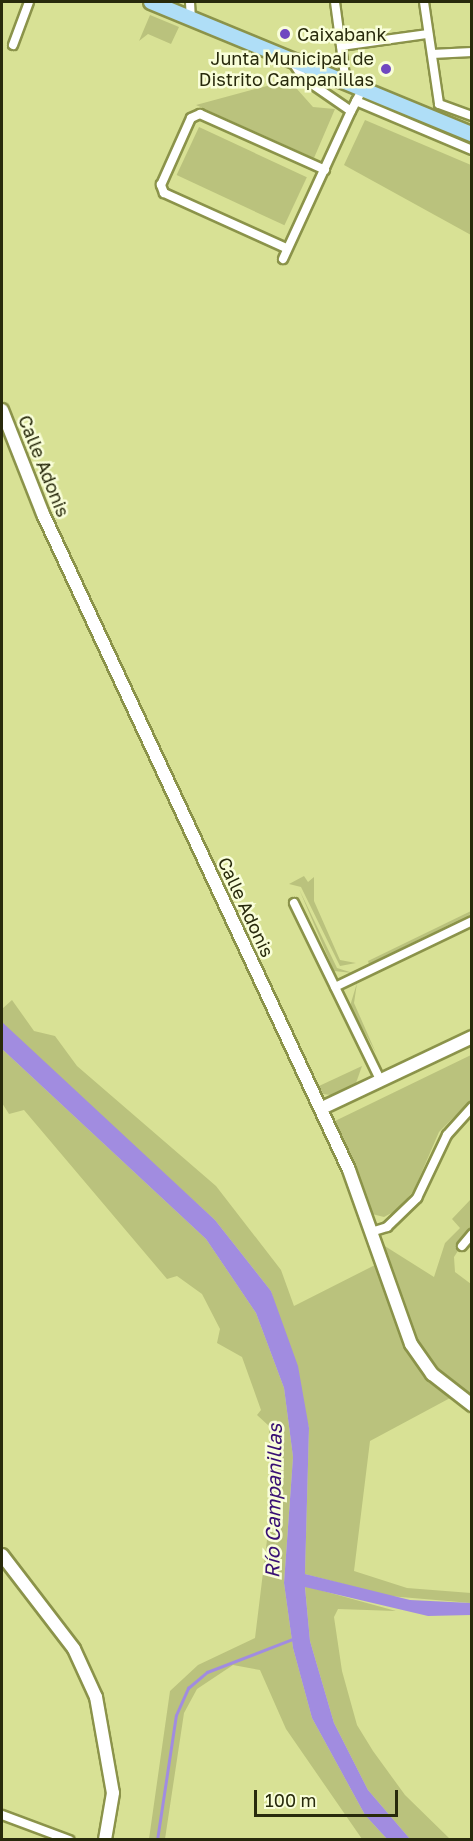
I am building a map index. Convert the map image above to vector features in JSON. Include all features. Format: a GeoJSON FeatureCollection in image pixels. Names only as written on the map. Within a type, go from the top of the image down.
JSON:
{"type":"FeatureCollection","features":[{"type":"Feature","properties":{"kind":"main road"},"geometry":{"type":"LineString","coordinates":[[151,2],[346,86],[359,97],[471,134]]}},
{"type":"Feature","properties":{"kind":"main road","name":"Calle Adonis"},"geometry":{"type":"LineString","coordinates":[[2,410],[43,514],[322,1108],[422,1363],[471,1405]]}},
{"type":"Feature","properties":{"kind":"main road"},"geometry":{"type":"LineString","coordinates":[[322,1108],[471,1037]]}},
{"type":"Feature","properties":{"kind":"main road"},"geometry":{"type":"LineString","coordinates":[[2,1554],[74,1649],[96,1697],[111,1755],[113,1793],[105,1839]]}},
{"type":"Feature","properties":{"kind":"street"},"geometry":{"type":"LineString","coordinates":[[14,45],[29,2]]}},
{"type":"Feature","properties":{"kind":"street"},"geometry":{"type":"LineString","coordinates":[[190,2],[191,19]]}},
{"type":"Feature","properties":{"kind":"street"},"geometry":{"type":"LineString","coordinates":[[335,2],[346,86]]}},
{"type":"Feature","properties":{"kind":"street"},"geometry":{"type":"LineString","coordinates":[[424,2],[439,104],[471,116]]}},
{"type":"Feature","properties":{"kind":"street"},"geometry":{"type":"LineString","coordinates":[[341,46],[428,34]]}},
{"type":"Feature","properties":{"kind":"street"},"geometry":{"type":"LineString","coordinates":[[432,54],[471,52]]}},
{"type":"Feature","properties":{"kind":"street"},"geometry":{"type":"LineString","coordinates":[[294,64],[303,78],[351,111]]}},
{"type":"Feature","properties":{"kind":"street"},"geometry":{"type":"LineString","coordinates":[[284,259],[286,248],[359,97],[471,150]]}},
{"type":"Feature","properties":{"kind":"street"},"geometry":{"type":"LineString","coordinates":[[286,248],[164,193],[161,185],[191,118],[200,114],[325,170]]}},
{"type":"Feature","properties":{"kind":"street"},"geometry":{"type":"LineString","coordinates":[[294,903],[381,1081]]}},
{"type":"Feature","properties":{"kind":"street"},"geometry":{"type":"LineString","coordinates":[[335,987],[471,921]]}},
{"type":"Feature","properties":{"kind":"street"},"geometry":{"type":"LineString","coordinates":[[371,1232],[387,1227],[417,1198],[447,1135],[471,1107]]}},
{"type":"Feature","properties":{"kind":"street"},"geometry":{"type":"LineString","coordinates":[[462,1246],[471,1234]]}},
{"type":"Feature","properties":{"kind":"street"},"geometry":{"type":"LineString","coordinates":[[2,1815],[69,1839]]}},
{"type":"Feature","properties":{"kind":"green space"},"geometry":{"type":"Polygon","coordinates":[[[150,15],[179,27],[171,44],[148,34],[139,41],[150,15]]]}},
{"type":"Feature","properties":{"kind":"green space"},"geometry":{"type":"Polygon","coordinates":[[[289,80],[313,107],[335,109],[314,158],[196,105],[289,80]]]}},
{"type":"Feature","properties":{"kind":"green space"},"geometry":{"type":"Polygon","coordinates":[[[365,120],[471,165],[471,235],[344,165],[365,120]]]}},
{"type":"Feature","properties":{"kind":"green space"},"geometry":{"type":"Polygon","coordinates":[[[199,127],[307,177],[284,225],[177,175],[199,127]]]}},
{"type":"Feature","properties":{"kind":"green space"},"geometry":{"type":"Polygon","coordinates":[[[304,876],[308,882],[314,877],[314,901],[340,960],[356,963],[340,966],[301,887],[289,884],[304,876]]]}},
{"type":"Feature","properties":{"kind":"green space"},"geometry":{"type":"Polygon","coordinates":[[[299,889],[337,968],[353,973],[334,971],[299,889]]]}},
{"type":"Feature","properties":{"kind":"green space"},"geometry":{"type":"Polygon","coordinates":[[[471,911],[471,914],[369,964],[368,961],[471,911]]]}},
{"type":"Feature","properties":{"kind":"green space"},"geometry":{"type":"Polygon","coordinates":[[[357,983],[354,1003],[376,1053],[350,1006],[357,983]]]}},
{"type":"Feature","properties":{"kind":"green space"},"geometry":{"type":"Polygon","coordinates":[[[12,1000],[34,1031],[55,1036],[77,1066],[216,1186],[281,1270],[294,1306],[375,1265],[413,1359],[452,1397],[370,1441],[354,1571],[407,1588],[471,1593],[471,1603],[389,1596],[305,1574],[309,1428],[271,1291],[215,1220],[10,1033],[2,1022],[2,1009],[12,1000]]]}},
{"type":"Feature","properties":{"kind":"green space"},"geometry":{"type":"Polygon","coordinates":[[[2,1049],[206,1239],[256,1313],[284,1388],[293,1457],[284,1583],[293,1648],[312,1718],[365,1815],[387,1839],[362,1839],[286,1729],[260,1670],[233,1665],[197,1689],[184,1713],[165,1839],[149,1839],[170,1691],[198,1665],[255,1638],[271,1507],[269,1426],[257,1415],[261,1410],[242,1357],[217,1343],[220,1329],[202,1294],[177,1276],[167,1279],[24,1110],[9,1114],[2,1103],[2,1049]]]}},
{"type":"Feature","properties":{"kind":"green space"},"geometry":{"type":"Polygon","coordinates":[[[471,1055],[471,1100],[439,1132],[414,1190],[399,1209],[384,1217],[372,1214],[335,1121],[471,1055]]]}},
{"type":"Feature","properties":{"kind":"green space"},"geometry":{"type":"Polygon","coordinates":[[[362,1066],[356,1083],[337,1096],[323,1094],[319,1086],[362,1066]]]}},
{"type":"Feature","properties":{"kind":"green space"},"geometry":{"type":"Polygon","coordinates":[[[471,1199],[471,1231],[454,1257],[455,1272],[471,1284],[471,1400],[426,1362],[380,1243],[434,1277],[445,1243],[460,1228],[452,1219],[471,1199]]]}},
{"type":"Feature","properties":{"kind":"green space"},"geometry":{"type":"Polygon","coordinates":[[[305,1586],[396,1611],[338,1609],[334,1617],[342,1671],[357,1725],[373,1751],[405,1795],[450,1839],[410,1839],[368,1790],[334,1723],[310,1641],[305,1586]]]}},
{"type":"Feature","properties":{"kind":"shaded area"},"geometry":{"type":"Polygon","coordinates":[[[2,1022],[215,1220],[271,1291],[298,1366],[309,1428],[305,1574],[410,1600],[471,1603],[471,1615],[428,1616],[305,1587],[310,1641],[334,1723],[368,1790],[410,1839],[387,1839],[365,1815],[312,1718],[293,1648],[284,1583],[293,1457],[284,1388],[256,1313],[206,1239],[2,1049],[2,1022]]]}},
{"type":"Feature","properties":{"kind":"waterway"},"geometry":{"type":"LineString","coordinates":[[157,1840],[176,1715],[188,1688],[207,1672],[295,1638]]}},
{"type":"Feature","properties":{"kind":"place","name":"Caixabank"},"geometry":{"type":"Point","coordinates":[285,34]}},
{"type":"Feature","properties":{"kind":"place","name":"Junta Municipal de Distrito Campanillas"},"geometry":{"type":"Point","coordinates":[386,69]}},
{"type":"Feature","properties":{"kind":"water label","name":"Río Campanillas"},"geometry":{"type":"Point","coordinates":[273,1501]}}]}
